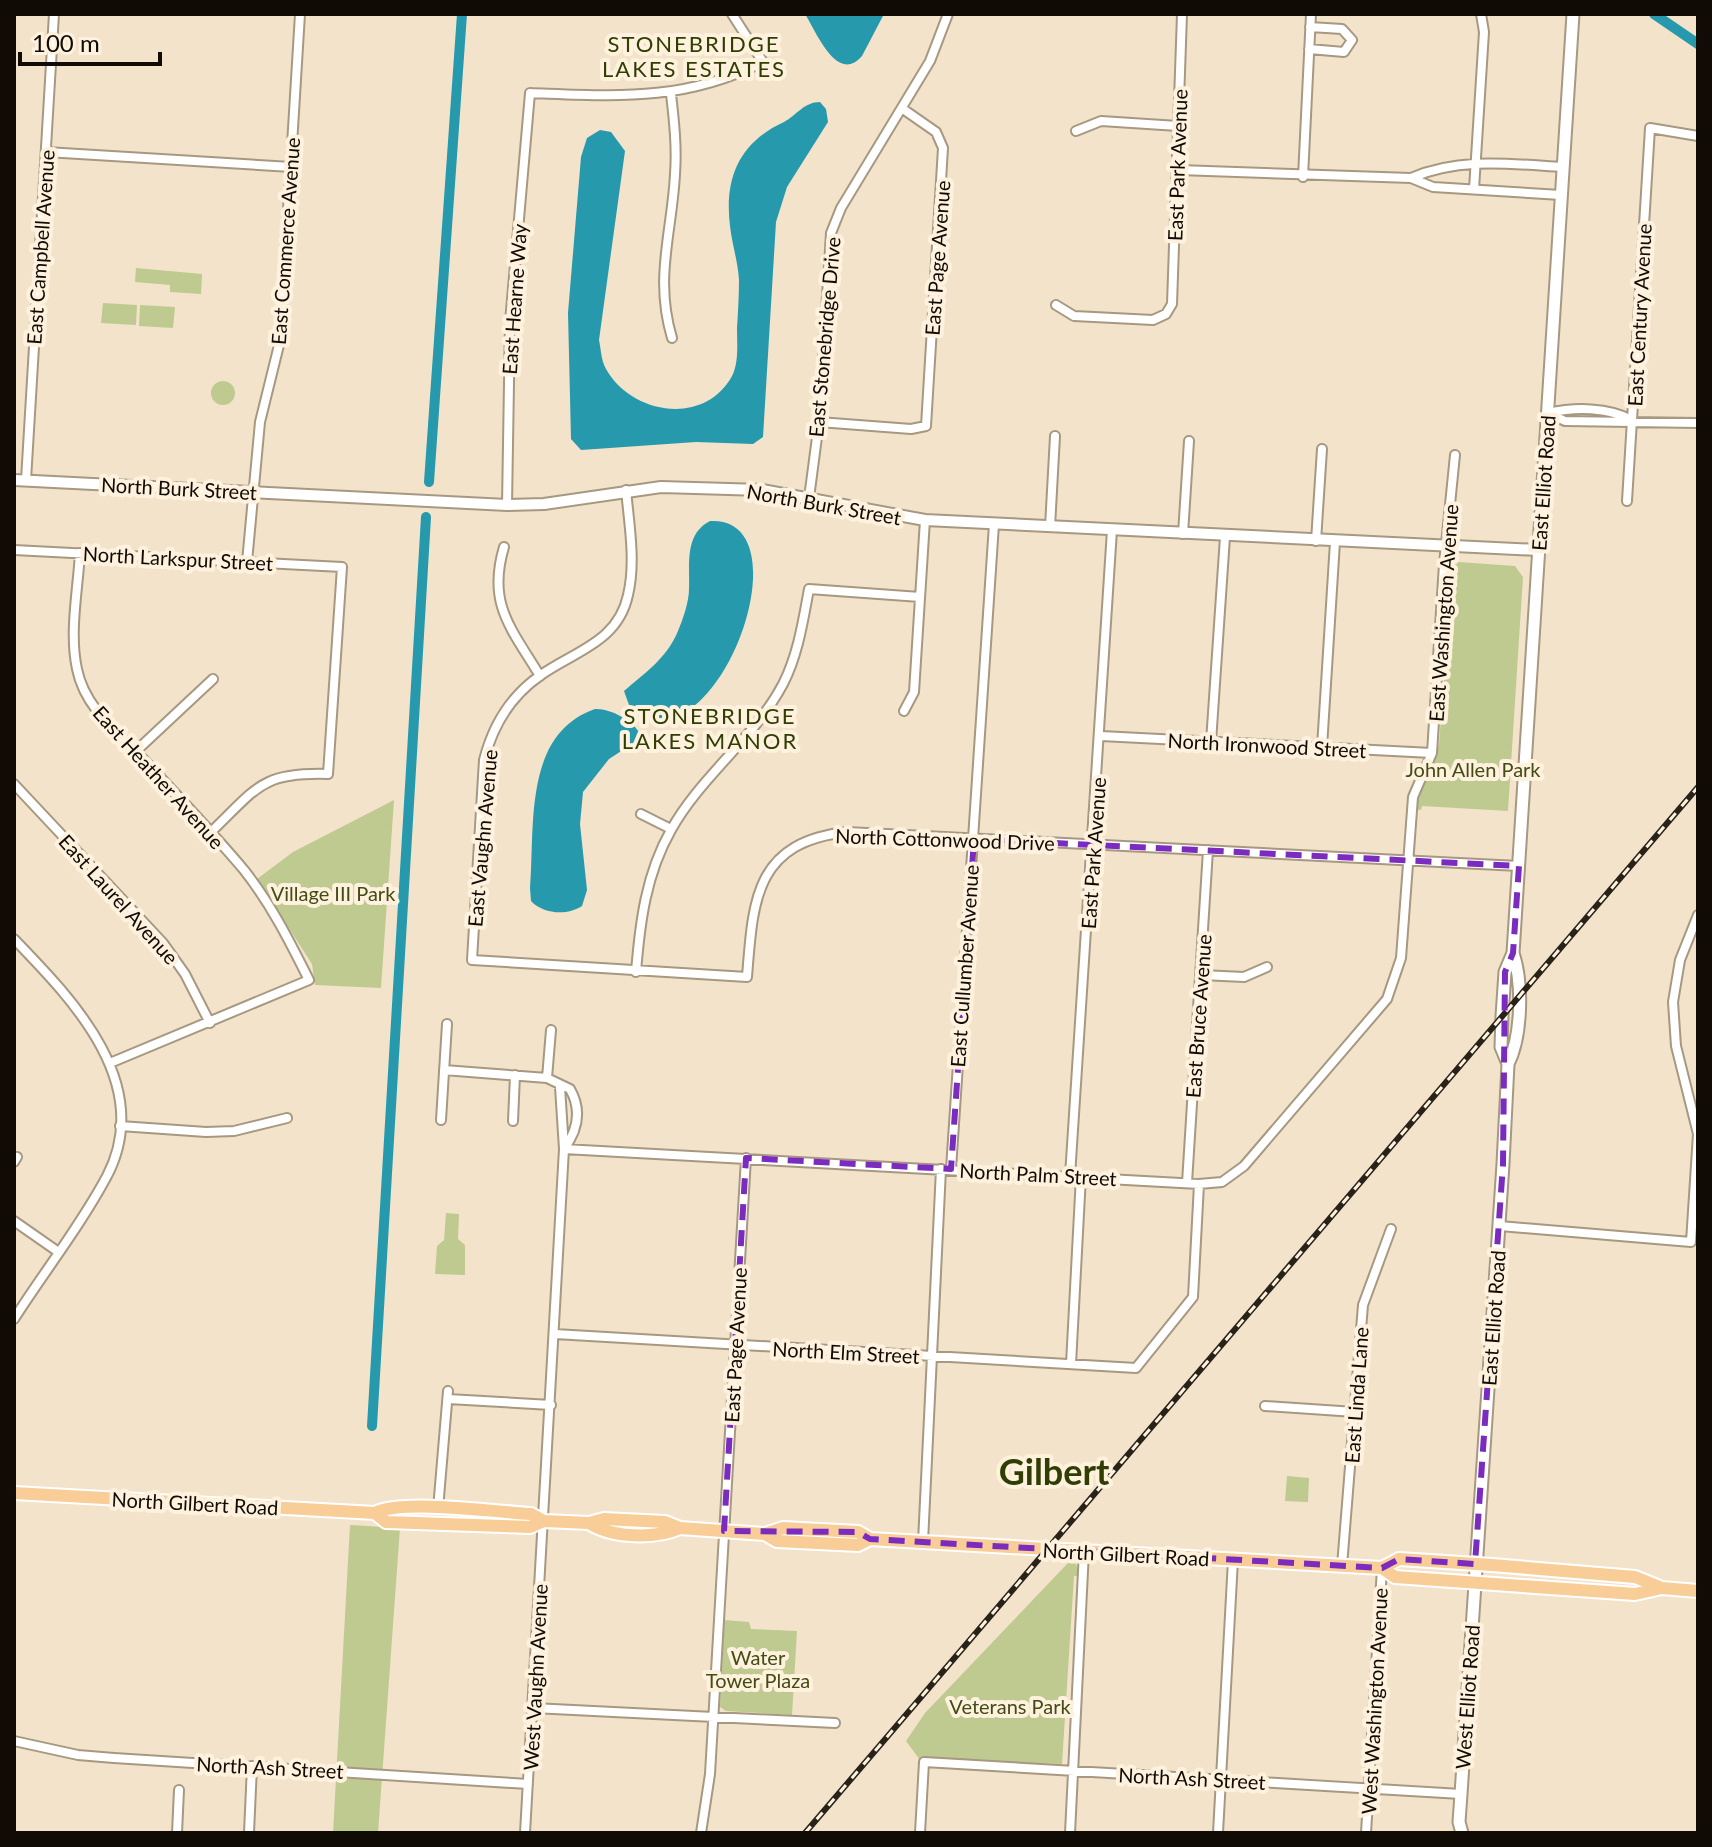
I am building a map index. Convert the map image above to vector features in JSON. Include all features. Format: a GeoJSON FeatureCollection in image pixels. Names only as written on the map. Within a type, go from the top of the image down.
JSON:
{"type":"FeatureCollection","features":[{"type":"Feature","properties":{"kind":"main road","name":"East Elliot Road"},"geometry":{"type":"LineString","coordinates":[[1474,1573],[1500,1226],[1508,1064],[1515,1049],[1519,970],[1513,953],[1573,14]]}},
{"type":"Feature","properties":{"kind":"main road","name":"North Gilbert Road"},"geometry":{"type":"LineString","coordinates":[[14,1493],[375,1513],[387,1506],[531,1514],[544,1521]]}},
{"type":"Feature","properties":{"kind":"main road","name":"North Gilbert Road"},"geometry":{"type":"LineString","coordinates":[[375,1513],[386,1522],[530,1527],[544,1521],[589,1523],[602,1532],[665,1535],[680,1528],[765,1534],[777,1541],[858,1545],[870,1539],[1382,1568],[1399,1559],[1474,1573]]}},
{"type":"Feature","properties":{"kind":"main road","name":"North Gilbert Road"},"geometry":{"type":"LineString","coordinates":[[1382,1568],[1395,1577],[1474,1573]]}},
{"type":"Feature","properties":{"kind":"main road"},"geometry":{"type":"LineString","coordinates":[[1474,1573],[1635,1577],[1662,1588],[1698,1591]]}},
{"type":"Feature","properties":{"kind":"main road","name":"West Elliot Road"},"geometry":{"type":"LineString","coordinates":[[1458,1829],[1474,1573]]}},
{"type":"Feature","properties":{"kind":"street","name":"East Campbell Avenue"},"geometry":{"type":"LineString","coordinates":[[26,480],[54,14]]}},
{"type":"Feature","properties":{"kind":"street","name":"East Commerce Avenue"},"geometry":{"type":"LineString","coordinates":[[247,562],[260,422],[280,341],[300,14]]}},
{"type":"Feature","properties":{"kind":"street"},"geometry":{"type":"LineString","coordinates":[[672,338],[665,314],[662,266],[675,175],[671,94],[735,76],[763,62],[732,14]]}},
{"type":"Feature","properties":{"kind":"street","name":"East Stonebridge Drive"},"geometry":{"type":"LineString","coordinates":[[809,498],[819,422],[831,233],[841,208],[903,109],[942,37],[948,14]]}},
{"type":"Feature","properties":{"kind":"street","name":"East Park Avenue"},"geometry":{"type":"LineString","coordinates":[[1056,305],[1074,316],[1153,320],[1166,314],[1172,304],[1182,14]]}},
{"type":"Feature","properties":{"kind":"street"},"geometry":{"type":"LineString","coordinates":[[1303,177],[1311,14]]}},
{"type":"Feature","properties":{"kind":"street"},"geometry":{"type":"LineString","coordinates":[[1474,189],[1484,32],[1481,14]]}},
{"type":"Feature","properties":{"kind":"street"},"geometry":{"type":"LineString","coordinates":[[1309,49],[1344,52],[1352,40],[1342,29],[1310,27]]}},
{"type":"Feature","properties":{"kind":"street","name":"East Hearne Way"},"geometry":{"type":"LineString","coordinates":[[507,505],[510,322],[530,93],[671,94]]}},
{"type":"Feature","properties":{"kind":"street","name":"East Page Avenue"},"geometry":{"type":"LineString","coordinates":[[819,422],[911,429],[926,426],[943,148],[936,132],[903,109]]}},
{"type":"Feature","properties":{"kind":"street"},"geometry":{"type":"LineString","coordinates":[[1076,131],[1101,121],[1178,126]]}},
{"type":"Feature","properties":{"kind":"street","name":"East Century Avenue"},"geometry":{"type":"LineString","coordinates":[[1627,501],[1650,128],[1698,136]]}},
{"type":"Feature","properties":{"kind":"street"},"geometry":{"type":"LineString","coordinates":[[46,152],[291,167]]}},
{"type":"Feature","properties":{"kind":"street"},"geometry":{"type":"LineString","coordinates":[[1411,178],[1437,167],[1475,162],[1563,167]]}},
{"type":"Feature","properties":{"kind":"street"},"geometry":{"type":"LineString","coordinates":[[1179,170],[1303,177],[1411,178],[1433,187],[1561,195]]}},
{"type":"Feature","properties":{"kind":"street"},"geometry":{"type":"LineString","coordinates":[[1548,413],[1566,409],[1618,412],[1633,420],[1698,423]]}},
{"type":"Feature","properties":{"kind":"street"},"geometry":{"type":"LineString","coordinates":[[1050,527],[1055,436]]}},
{"type":"Feature","properties":{"kind":"street"},"geometry":{"type":"LineString","coordinates":[[1183,534],[1189,441]]}},
{"type":"Feature","properties":{"kind":"street"},"geometry":{"type":"LineString","coordinates":[[1316,541],[1322,449]]}},
{"type":"Feature","properties":{"kind":"street","name":"East Washington Avenue"},"geometry":{"type":"LineString","coordinates":[[1401,958],[1413,797],[1432,753],[1455,455]]}},
{"type":"Feature","properties":{"kind":"street","name":"North Burk Street"},"geometry":{"type":"LineString","coordinates":[[14,480],[507,505],[544,504],[626,490],[686,487],[762,490],[925,520],[1538,550]]}},
{"type":"Feature","properties":{"kind":"street","name":"East Vaughn Avenue"},"geometry":{"type":"LineString","coordinates":[[472,960],[484,760],[498,720],[540,676],[605,637],[619,618],[628,597],[631,576],[626,490]]}},
{"type":"Feature","properties":{"kind":"street"},"geometry":{"type":"LineString","coordinates":[[904,711],[914,692],[925,520]]}},
{"type":"Feature","properties":{"kind":"street","name":"East Cullumber Avenue"},"geometry":{"type":"LineString","coordinates":[[923,1542],[932,1357],[974,839],[994,524]]}},
{"type":"Feature","properties":{"kind":"street","name":"East Park Avenue"},"geometry":{"type":"LineString","coordinates":[[1070,1176],[1094,845],[1112,530]]}},
{"type":"Feature","properties":{"kind":"street"},"geometry":{"type":"LineString","coordinates":[[1211,742],[1225,537]]}},
{"type":"Feature","properties":{"kind":"street"},"geometry":{"type":"LineString","coordinates":[[1322,747],[1335,542]]}},
{"type":"Feature","properties":{"kind":"street"},"geometry":{"type":"LineString","coordinates":[[504,547],[497,571],[497,596],[540,676]]}},
{"type":"Feature","properties":{"kind":"street","name":"North Larkspur Street"},"geometry":{"type":"LineString","coordinates":[[14,550],[342,567],[328,774],[289,773],[271,780],[254,790],[211,832]]}},
{"type":"Feature","properties":{"kind":"street","name":"East Heather Avenue"},"geometry":{"type":"LineString","coordinates":[[80,553],[77,669],[85,693],[100,716],[211,832],[264,897],[309,980],[210,1023]]}},
{"type":"Feature","properties":{"kind":"street"},"geometry":{"type":"LineString","coordinates":[[636,972],[645,900],[671,829],[762,716],[783,684],[795,654],[809,589],[920,597]]}},
{"type":"Feature","properties":{"kind":"street"},"geometry":{"type":"LineString","coordinates":[[136,751],[213,679]]}},
{"type":"Feature","properties":{"kind":"street","name":"North Ironwood Street"},"geometry":{"type":"LineString","coordinates":[[1101,736],[1432,753]]}},
{"type":"Feature","properties":{"kind":"street","name":"East Laurel Avenue"},"geometry":{"type":"LineString","coordinates":[[14,784],[163,943],[185,974],[210,1023]]}},
{"type":"Feature","properties":{"kind":"street"},"geometry":{"type":"LineString","coordinates":[[641,814],[671,829]]}},
{"type":"Feature","properties":{"kind":"street","name":"North Cottonwood Drive"},"geometry":{"type":"LineString","coordinates":[[472,960],[747,977],[752,910],[759,886],[791,851],[815,837],[847,832],[1519,866]]}},
{"type":"Feature","properties":{"kind":"street","name":"East Bruce Avenue"},"geometry":{"type":"LineString","coordinates":[[1187,1183],[1208,850]]}},
{"type":"Feature","properties":{"kind":"street"},"geometry":{"type":"LineString","coordinates":[[1500,1226],[1691,1242],[1698,1134],[1676,1046],[1673,1002],[1680,960],[1698,915]]}},
{"type":"Feature","properties":{"kind":"street"},"geometry":{"type":"LineString","coordinates":[[14,939],[74,1003],[110,1063],[118,1092],[120,1126],[108,1175],[14,1319]]}},
{"type":"Feature","properties":{"kind":"street","name":"North Palm Street"},"geometry":{"type":"LineString","coordinates":[[564,1149],[1199,1184],[1222,1182],[1244,1166],[1387,999],[1401,958]]}},
{"type":"Feature","properties":{"kind":"street"},"geometry":{"type":"LineString","coordinates":[[1201,975],[1244,977],[1267,967]]}},
{"type":"Feature","properties":{"kind":"street"},"geometry":{"type":"LineString","coordinates":[[110,1063],[210,1023]]}},
{"type":"Feature","properties":{"kind":"street"},"geometry":{"type":"LineString","coordinates":[[441,1120],[447,1024]]}},
{"type":"Feature","properties":{"kind":"street"},"geometry":{"type":"LineString","coordinates":[[547,1078],[551,1030]]}},
{"type":"Feature","properties":{"kind":"street"},"geometry":{"type":"LineString","coordinates":[[444,1070],[547,1078],[560,1087],[570,1089],[577,1114],[576,1133],[564,1149]]}},
{"type":"Feature","properties":{"kind":"street"},"geometry":{"type":"LineString","coordinates":[[513,1121],[515,1075]]}},
{"type":"Feature","properties":{"kind":"street"},"geometry":{"type":"LineString","coordinates":[[544,1521],[564,1149],[560,1087]]}},
{"type":"Feature","properties":{"kind":"street"},"geometry":{"type":"LineString","coordinates":[[120,1126],[220,1132],[287,1118]]}},
{"type":"Feature","properties":{"kind":"street","name":"East Page Avenue"},"geometry":{"type":"LineString","coordinates":[[701,1833],[714,1717],[746,1158]]}},
{"type":"Feature","properties":{"kind":"street"},"geometry":{"type":"LineString","coordinates":[[1071,1364],[1081,1176]]}},
{"type":"Feature","properties":{"kind":"street","name":"North Elm Street"},"geometry":{"type":"LineString","coordinates":[[555,1334],[1136,1368],[1193,1297],[1199,1184]]}},
{"type":"Feature","properties":{"kind":"street"},"geometry":{"type":"LineString","coordinates":[[14,1221],[57,1251]]}},
{"type":"Feature","properties":{"kind":"street","name":"East Linda Lane"},"geometry":{"type":"LineString","coordinates":[[1342,1566],[1365,1293],[1391,1229]]}},
{"type":"Feature","properties":{"kind":"street"},"geometry":{"type":"LineString","coordinates":[[438,1509],[443,1415],[448,1395],[551,1405]]}},
{"type":"Feature","properties":{"kind":"street"},"geometry":{"type":"LineString","coordinates":[[1265,1406],[1355,1412]]}},
{"type":"Feature","properties":{"kind":"street","name":"West Vaughn Avenue"},"geometry":{"type":"LineString","coordinates":[[525,1833],[544,1521]]}},
{"type":"Feature","properties":{"kind":"street"},"geometry":{"type":"LineString","coordinates":[[1070,1833],[1084,1551]]}},
{"type":"Feature","properties":{"kind":"street"},"geometry":{"type":"LineString","coordinates":[[1218,1833],[1233,1560]]}},
{"type":"Feature","properties":{"kind":"street","name":"West Washington Avenue"},"geometry":{"type":"LineString","coordinates":[[1366,1833],[1382,1568]]}},
{"type":"Feature","properties":{"kind":"street"},"geometry":{"type":"LineString","coordinates":[[533,1708],[835,1723]]}},
{"type":"Feature","properties":{"kind":"street","name":"North Ash Street"},"geometry":{"type":"LineString","coordinates":[[14,1741],[78,1755],[528,1784]]}},
{"type":"Feature","properties":{"kind":"street","name":"North Ash Street"},"geometry":{"type":"LineString","coordinates":[[920,1833],[924,1762],[1461,1794]]}},
{"type":"Feature","properties":{"kind":"street"},"geometry":{"type":"LineString","coordinates":[[249,1833],[252,1766]]}},
{"type":"Feature","properties":{"kind":"street"},"geometry":{"type":"LineString","coordinates":[[177,1833],[179,1790]]}},
{"type":"Feature","properties":{"kind":"highlighted area"},"geometry":{"type":"Polygon","coordinates":[[[974,839],[1519,866],[1513,953],[1505,972],[1503,1164],[1475,1564],[1399,1559],[1382,1568],[870,1539],[858,1532],[724,1531],[746,1158],[951,1169],[974,839]]]}},
{"type":"Feature","properties":{"kind":"green space"},"geometry":{"type":"Polygon","coordinates":[[[136,268],[202,274],[201,294],[170,292],[170,285],[135,282],[136,268]]]}},
{"type":"Feature","properties":{"kind":"green space"},"geometry":{"type":"Polygon","coordinates":[[[103,303],[137,305],[136,325],[101,323],[103,303]]]}},
{"type":"Feature","properties":{"kind":"green space"},"geometry":{"type":"Polygon","coordinates":[[[140,305],[175,307],[173,328],[139,326],[140,305]]]}},
{"type":"Feature","properties":{"kind":"green space"},"geometry":{"type":"Polygon","coordinates":[[[223,381],[231,385],[235,393],[231,401],[223,405],[215,401],[211,393],[215,385],[223,381]]]}},
{"type":"Feature","properties":{"kind":"green space","name":"John Allen Park"},"geometry":{"type":"Polygon","coordinates":[[[1459,562],[1515,566],[1523,577],[1508,811],[1422,806],[1421,810],[1414,809],[1439,745],[1452,567],[1459,562]]]}},
{"type":"Feature","properties":{"kind":"green space","name":"Village III Park"},"geometry":{"type":"Polygon","coordinates":[[[394,800],[381,988],[315,985],[312,964],[257,879],[293,852],[394,800]]]}},
{"type":"Feature","properties":{"kind":"green space"},"geometry":{"type":"Polygon","coordinates":[[[446,1213],[459,1214],[458,1239],[465,1245],[465,1275],[435,1274],[437,1246],[444,1240],[446,1213]]]}},
{"type":"Feature","properties":{"kind":"green space"},"geometry":{"type":"Polygon","coordinates":[[[1287,1476],[1309,1478],[1308,1502],[1285,1501],[1287,1476]]]}},
{"type":"Feature","properties":{"kind":"green space"},"geometry":{"type":"Polygon","coordinates":[[[350,1525],[400,1528],[378,1833],[333,1833],[350,1525]]]}},
{"type":"Feature","properties":{"kind":"green space","name":"Veterans Park"},"geometry":{"type":"Polygon","coordinates":[[[1068,1563],[1076,1564],[1080,1576],[1074,1576],[1062,1764],[920,1760],[906,1741],[925,1713],[1068,1563]]]}},
{"type":"Feature","properties":{"kind":"green space","name":"Water Tower Plaza"},"geometry":{"type":"Polygon","coordinates":[[[724,1620],[749,1622],[751,1629],[797,1631],[792,1715],[726,1711],[720,1707],[724,1620]]]}},
{"type":"Feature","properties":{"kind":"water"},"geometry":{"type":"Polygon","coordinates":[[[805,14],[884,14],[862,56],[853,63],[844,64],[828,52],[805,14]]]}},
{"type":"Feature","properties":{"kind":"water"},"geometry":{"type":"Polygon","coordinates":[[[820,102],[826,109],[828,122],[787,187],[776,222],[763,437],[753,444],[696,442],[581,450],[571,439],[568,313],[581,157],[587,138],[600,130],[611,132],[625,151],[599,340],[604,366],[617,384],[632,396],[649,404],[686,408],[704,403],[720,392],[736,365],[739,280],[729,208],[738,163],[756,140],[769,130],[805,106],[820,102]]]}},
{"type":"Feature","properties":{"kind":"water"},"geometry":{"type":"Polygon","coordinates":[[[710,521],[737,528],[750,551],[753,583],[746,621],[731,658],[710,691],[684,713],[656,720],[629,705],[624,691],[655,664],[673,641],[688,599],[692,542],[710,521]]]}},
{"type":"Feature","properties":{"kind":"water"},"geometry":{"type":"Polygon","coordinates":[[[595,709],[621,716],[633,724],[640,734],[638,740],[609,759],[583,792],[580,824],[587,890],[582,906],[569,911],[548,911],[531,901],[537,785],[544,760],[555,739],[572,721],[595,709]]]}},
{"type":"Feature","properties":{"kind":"waterway"},"geometry":{"type":"LineString","coordinates":[[429,482],[462,14]]}},
{"type":"Feature","properties":{"kind":"waterway"},"geometry":{"type":"LineString","coordinates":[[1654,14],[1698,44]]}},
{"type":"Feature","properties":{"kind":"waterway"},"geometry":{"type":"LineString","coordinates":[[372,1426],[426,517]]}},
{"type":"Feature","properties":{"kind":"railway"},"geometry":{"type":"LineString","coordinates":[[805,1833],[1698,787]]}},
{"type":"Feature","properties":{"kind":"district","name":"STONEBRIDGE LAKES ESTATES"},"geometry":{"type":"Point","coordinates":[694,56]}},
{"type":"Feature","properties":{"kind":"district","name":"STONEBRIDGE LAKES MANOR"},"geometry":{"type":"Point","coordinates":[710,728]}},
{"type":"Feature","properties":{"kind":"district","name":"Gilbert"},"geometry":{"type":"Point","coordinates":[1054,1471]}}]}
